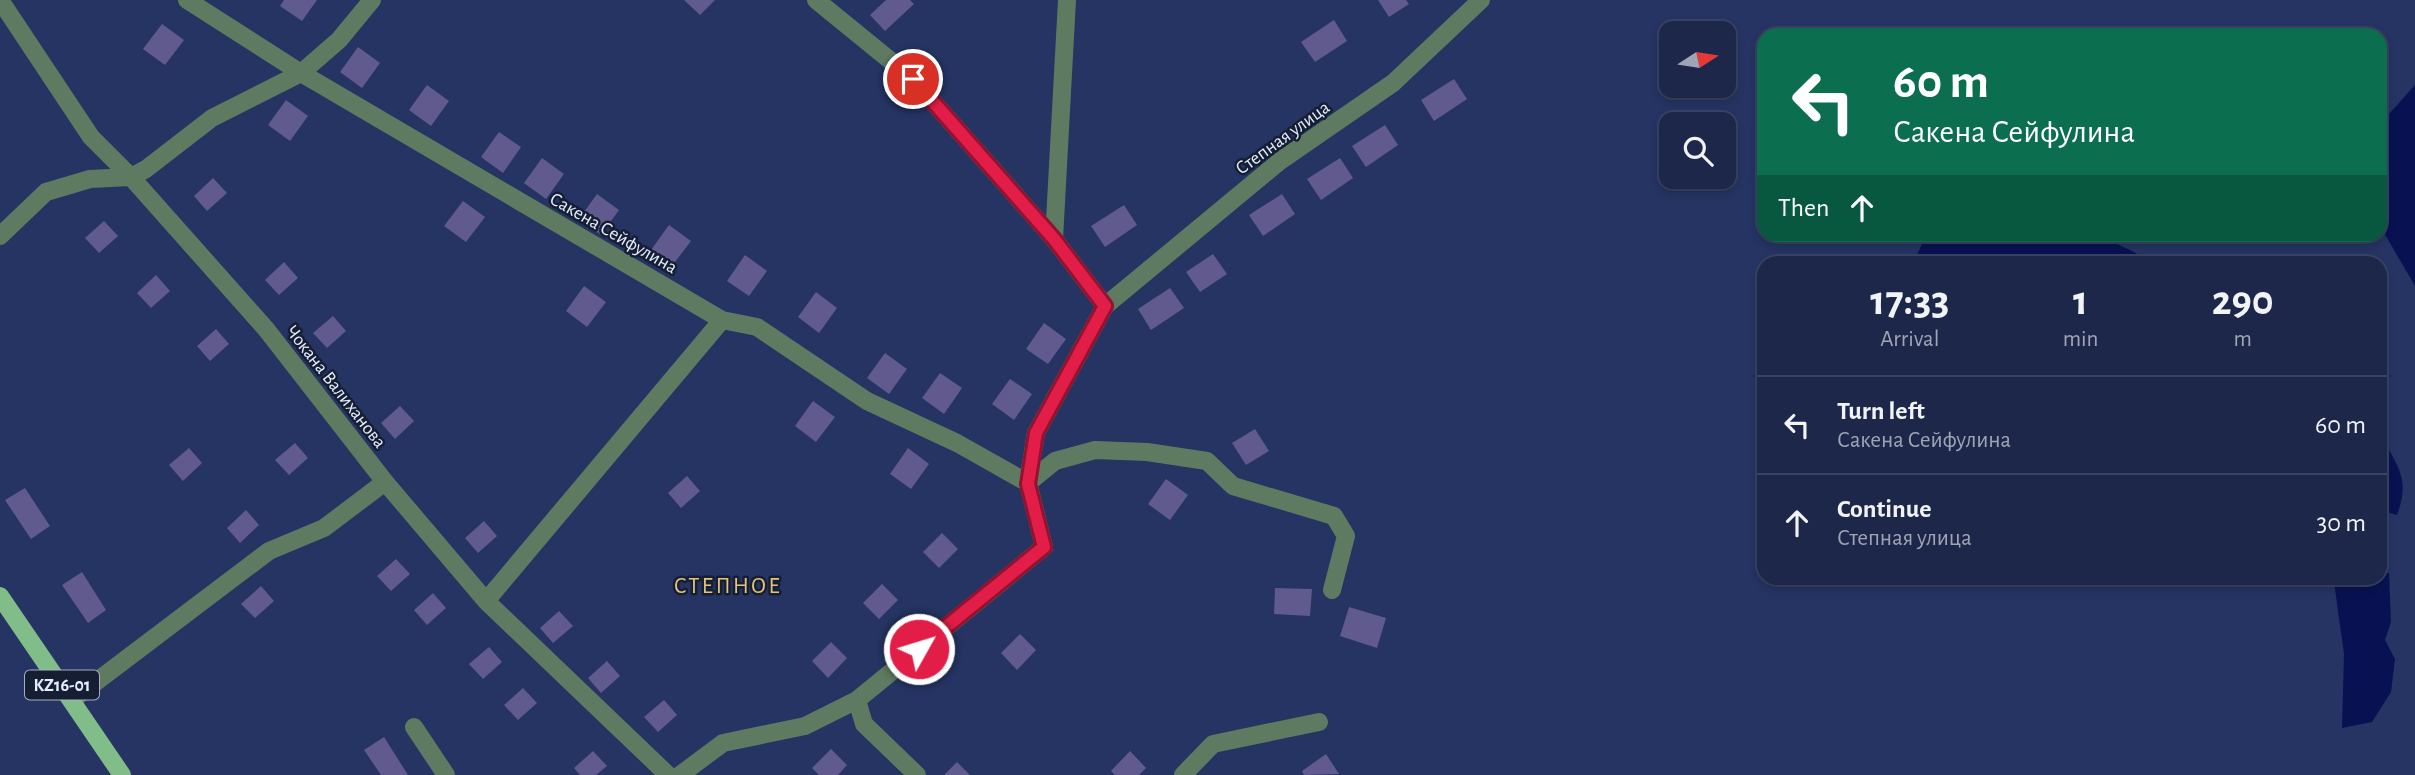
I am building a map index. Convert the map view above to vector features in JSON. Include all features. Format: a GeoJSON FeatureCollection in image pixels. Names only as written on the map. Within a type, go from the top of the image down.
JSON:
{"type":"FeatureCollection","features":[{"type":"Feature","properties":{"kind":"main road","name":"KZ16-01"},"geometry":{"type":"LineString","coordinates":[[0,596],[122,775]]}},
{"type":"Feature","properties":{"kind":"street","name":"Чокана Валиханова"},"geometry":{"type":"LineString","coordinates":[[0,0],[91,137],[131,177],[266,329],[385,482],[486,601],[668,775]]}},
{"type":"Feature","properties":{"kind":"street","name":"Сакена Сейфулина"},"geometry":{"type":"LineString","coordinates":[[187,0],[301,73],[722,320],[757,327],[867,401],[957,443],[1028,484]]}},
{"type":"Feature","properties":{"kind":"street"},"geometry":{"type":"LineString","coordinates":[[0,236],[46,192],[90,179],[131,177],[146,169],[212,118],[301,73],[339,40],[372,0]]}},
{"type":"Feature","properties":{"kind":"street"},"geometry":{"type":"LineString","coordinates":[[816,0],[913,79],[1054,239],[1105,306]]}},
{"type":"Feature","properties":{"kind":"street"},"geometry":{"type":"LineString","coordinates":[[1054,239],[1067,0]]}},
{"type":"Feature","properties":{"kind":"street","name":"Степная улица"},"geometry":{"type":"LineString","coordinates":[[1028,484],[1036,433],[1105,306],[1280,161],[1393,83],[1481,0]]}},
{"type":"Feature","properties":{"kind":"street"},"geometry":{"type":"LineString","coordinates":[[486,601],[722,320]]}},
{"type":"Feature","properties":{"kind":"street"},"geometry":{"type":"LineString","coordinates":[[680,775],[723,743],[805,726],[857,701],[1044,547],[1028,484],[1055,461],[1095,450],[1147,452],[1207,461],[1233,486],[1334,516],[1346,536],[1332,590]]}},
{"type":"Feature","properties":{"kind":"street"},"geometry":{"type":"LineString","coordinates":[[72,700],[269,551],[324,528],[385,482]]}},
{"type":"Feature","properties":{"kind":"street"},"geometry":{"type":"LineString","coordinates":[[857,701],[863,724],[917,775]]}},
{"type":"Feature","properties":{"kind":"street"},"geometry":{"type":"LineString","coordinates":[[1183,775],[1213,744],[1319,722]]}},
{"type":"Feature","properties":{"kind":"street"},"geometry":{"type":"LineString","coordinates":[[414,727],[446,775]]}},
{"type":"Feature","properties":{"kind":"shaded area"},"geometry":{"type":"Polygon","coordinates":[[[2415,85],[2415,286],[2387,238],[2387,116],[2415,85]]]}},
{"type":"Feature","properties":{"kind":"shaded area"},"geometry":{"type":"Polygon","coordinates":[[[1923,242],[2114,242],[2140,256],[1917,256],[1923,242]]]}},
{"type":"Feature","properties":{"kind":"shaded area"},"geometry":{"type":"Polygon","coordinates":[[[2387,446],[2397,464],[2402,482],[2403,491],[2397,515],[2387,512],[2387,446]]]}},
{"type":"Feature","properties":{"kind":"shaded area"},"geometry":{"type":"Polygon","coordinates":[[[2389,573],[2391,622],[2385,640],[2395,659],[2391,692],[2372,722],[2342,728],[2344,654],[2334,585],[2387,585],[2389,573]]]}},
{"type":"Feature","properties":{"kind":"building"},"geometry":{"type":"Polygon","coordinates":[[[284,0],[317,0],[302,21],[280,6],[284,0]]]}},
{"type":"Feature","properties":{"kind":"building"},"geometry":{"type":"Polygon","coordinates":[[[684,0],[715,0],[700,15],[684,0]]]}},
{"type":"Feature","properties":{"kind":"building"},"geometry":{"type":"Polygon","coordinates":[[[886,0],[910,0],[914,4],[885,31],[870,15],[886,0]]]}},
{"type":"Feature","properties":{"kind":"building"},"geometry":{"type":"Polygon","coordinates":[[[1378,0],[1406,0],[1409,4],[1389,17],[1378,0]]]}},
{"type":"Feature","properties":{"kind":"building"},"geometry":{"type":"Polygon","coordinates":[[[1334,20],[1347,41],[1315,62],[1301,42],[1334,20]]]}},
{"type":"Feature","properties":{"kind":"building"},"geometry":{"type":"Polygon","coordinates":[[[162,24],[184,40],[165,65],[143,49],[162,24]]]}},
{"type":"Feature","properties":{"kind":"building"},"geometry":{"type":"Polygon","coordinates":[[[358,47],[380,63],[362,88],[340,72],[358,47]]]}},
{"type":"Feature","properties":{"kind":"building"},"geometry":{"type":"Polygon","coordinates":[[[1454,79],[1467,99],[1434,121],[1421,100],[1454,79]]]}},
{"type":"Feature","properties":{"kind":"building"},"geometry":{"type":"Polygon","coordinates":[[[427,85],[449,101],[431,126],[409,110],[427,85]]]}},
{"type":"Feature","properties":{"kind":"building"},"geometry":{"type":"Polygon","coordinates":[[[286,100],[308,116],[290,141],[268,125],[286,100]]]}},
{"type":"Feature","properties":{"kind":"building"},"geometry":{"type":"Polygon","coordinates":[[[1385,125],[1398,145],[1366,167],[1352,146],[1385,125]]]}},
{"type":"Feature","properties":{"kind":"building"},"geometry":{"type":"Polygon","coordinates":[[[499,132],[521,147],[503,173],[481,157],[499,132]]]}},
{"type":"Feature","properties":{"kind":"building"},"geometry":{"type":"Polygon","coordinates":[[[542,158],[564,174],[546,199],[524,183],[542,158]]]}},
{"type":"Feature","properties":{"kind":"building"},"geometry":{"type":"Polygon","coordinates":[[[1340,158],[1353,178],[1321,200],[1307,179],[1340,158]]]}},
{"type":"Feature","properties":{"kind":"building"},"geometry":{"type":"Polygon","coordinates":[[[213,178],[227,193],[207,211],[194,196],[213,178]]]}},
{"type":"Feature","properties":{"kind":"building"},"geometry":{"type":"Polygon","coordinates":[[[597,194],[619,210],[601,235],[579,219],[597,194]]]}},
{"type":"Feature","properties":{"kind":"building"},"geometry":{"type":"Polygon","coordinates":[[[1282,194],[1295,214],[1263,236],[1249,215],[1282,194]]]}},
{"type":"Feature","properties":{"kind":"building"},"geometry":{"type":"Polygon","coordinates":[[[463,201],[485,217],[466,242],[444,226],[463,201]]]}},
{"type":"Feature","properties":{"kind":"building"},"geometry":{"type":"Polygon","coordinates":[[[1124,205],[1137,225],[1105,247],[1091,226],[1124,205]]]}},
{"type":"Feature","properties":{"kind":"building"},"geometry":{"type":"Polygon","coordinates":[[[104,221],[118,236],[99,253],[85,238],[104,221]]]}},
{"type":"Feature","properties":{"kind":"building"},"geometry":{"type":"Polygon","coordinates":[[[669,225],[691,241],[672,266],[651,250],[669,225]]]}},
{"type":"Feature","properties":{"kind":"building"},"geometry":{"type":"Polygon","coordinates":[[[1213,254],[1227,274],[1200,292],[1186,272],[1213,254]]]}},
{"type":"Feature","properties":{"kind":"building"},"geometry":{"type":"Polygon","coordinates":[[[745,255],[767,271],[749,296],[727,281],[745,255]]]}},
{"type":"Feature","properties":{"kind":"building"},"geometry":{"type":"Polygon","coordinates":[[[284,262],[298,278],[279,295],[265,280],[284,262]]]}},
{"type":"Feature","properties":{"kind":"building"},"geometry":{"type":"Polygon","coordinates":[[[156,275],[170,291],[151,308],[137,293],[156,275]]]}},
{"type":"Feature","properties":{"kind":"building"},"geometry":{"type":"Polygon","coordinates":[[[584,286],[606,302],[587,327],[566,311],[584,286]]]}},
{"type":"Feature","properties":{"kind":"building"},"geometry":{"type":"Polygon","coordinates":[[[1170,288],[1184,308],[1151,330],[1138,309],[1170,288]]]}},
{"type":"Feature","properties":{"kind":"building"},"geometry":{"type":"Polygon","coordinates":[[[816,292],[837,308],[819,333],[798,317],[816,292]]]}},
{"type":"Feature","properties":{"kind":"building"},"geometry":{"type":"Polygon","coordinates":[[[333,316],[346,331],[327,348],[313,333],[333,316]]]}},
{"type":"Feature","properties":{"kind":"building"},"geometry":{"type":"Polygon","coordinates":[[[1044,323],[1066,339],[1048,364],[1026,349],[1044,323]]]}},
{"type":"Feature","properties":{"kind":"building"},"geometry":{"type":"Polygon","coordinates":[[[216,329],[229,344],[210,361],[197,346],[216,329]]]}},
{"type":"Feature","properties":{"kind":"building"},"geometry":{"type":"Polygon","coordinates":[[[885,353],[907,369],[889,394],[867,378],[885,353]]]}},
{"type":"Feature","properties":{"kind":"building"},"geometry":{"type":"Polygon","coordinates":[[[940,373],[962,388],[944,414],[922,398],[940,373]]]}},
{"type":"Feature","properties":{"kind":"building"},"geometry":{"type":"Polygon","coordinates":[[[1010,379],[1032,394],[1014,420],[992,404],[1010,379]]]}},
{"type":"Feature","properties":{"kind":"building"},"geometry":{"type":"Polygon","coordinates":[[[813,401],[835,417],[816,442],[795,426],[813,401]]]}},
{"type":"Feature","properties":{"kind":"building"},"geometry":{"type":"Polygon","coordinates":[[[400,406],[414,421],[395,439],[381,423],[400,406]]]}},
{"type":"Feature","properties":{"kind":"building"},"geometry":{"type":"Polygon","coordinates":[[[1255,429],[1269,451],[1246,465],[1232,443],[1255,429]]]}},
{"type":"Feature","properties":{"kind":"building"},"geometry":{"type":"Polygon","coordinates":[[[295,443],[308,458],[289,475],[275,460],[295,443]]]}},
{"type":"Feature","properties":{"kind":"building"},"geometry":{"type":"Polygon","coordinates":[[[189,448],[202,463],[183,481],[169,465],[189,448]]]}},
{"type":"Feature","properties":{"kind":"building"},"geometry":{"type":"Polygon","coordinates":[[[908,448],[929,464],[911,489],[890,474],[908,448]]]}},
{"type":"Feature","properties":{"kind":"building"},"geometry":{"type":"Polygon","coordinates":[[[687,476],[700,491],[681,508],[668,493],[687,476]]]}},
{"type":"Feature","properties":{"kind":"building"},"geometry":{"type":"Polygon","coordinates":[[[1166,479],[1188,495],[1170,520],[1148,504],[1166,479]]]}},
{"type":"Feature","properties":{"kind":"building"},"geometry":{"type":"Polygon","coordinates":[[[25,488],[50,526],[31,539],[5,500],[25,488]]]}},
{"type":"Feature","properties":{"kind":"building"},"geometry":{"type":"Polygon","coordinates":[[[246,510],[259,525],[240,543],[227,528],[246,510]]]}},
{"type":"Feature","properties":{"kind":"building"},"geometry":{"type":"Polygon","coordinates":[[[484,521],[497,536],[478,553],[465,538],[484,521]]]}},
{"type":"Feature","properties":{"kind":"building"},"geometry":{"type":"Polygon","coordinates":[[[942,533],[958,549],[939,568],[923,552],[942,533]]]}},
{"type":"Feature","properties":{"kind":"building"},"geometry":{"type":"Polygon","coordinates":[[[396,559],[410,574],[391,591],[377,576],[396,559]]]}},
{"type":"Feature","properties":{"kind":"building"},"geometry":{"type":"Polygon","coordinates":[[[82,572],[106,610],[88,623],[62,585],[82,572]]]}},
{"type":"Feature","properties":{"kind":"building"},"geometry":{"type":"Polygon","coordinates":[[[882,584],[898,600],[879,619],[863,603],[882,584]]]}},
{"type":"Feature","properties":{"kind":"building"},"geometry":{"type":"Polygon","coordinates":[[[261,586],[274,601],[255,618],[241,604],[261,586]]]}},
{"type":"Feature","properties":{"kind":"building"},"geometry":{"type":"Polygon","coordinates":[[[1275,588],[1312,589],[1310,616],[1274,614],[1275,588]]]}},
{"type":"Feature","properties":{"kind":"building"},"geometry":{"type":"Polygon","coordinates":[[[433,593],[446,608],[427,625],[414,610],[433,593]]]}},
{"type":"Feature","properties":{"kind":"building"},"geometry":{"type":"Polygon","coordinates":[[[1349,607],[1386,618],[1377,648],[1340,636],[1349,607]]]}},
{"type":"Feature","properties":{"kind":"building"},"geometry":{"type":"Polygon","coordinates":[[[559,611],[573,626],[553,643],[540,628],[559,611]]]}},
{"type":"Feature","properties":{"kind":"building"},"geometry":{"type":"Polygon","coordinates":[[[1020,634],[1036,650],[1017,670],[1001,653],[1020,634]]]}},
{"type":"Feature","properties":{"kind":"building"},"geometry":{"type":"Polygon","coordinates":[[[831,642],[847,658],[828,678],[812,661],[831,642]]]}},
{"type":"Feature","properties":{"kind":"building"},"geometry":{"type":"Polygon","coordinates":[[[489,647],[502,662],[483,679],[469,664],[489,647]]]}},
{"type":"Feature","properties":{"kind":"building"},"geometry":{"type":"Polygon","coordinates":[[[607,661],[620,676],[601,693],[588,678],[607,661]]]}},
{"type":"Feature","properties":{"kind":"building"},"geometry":{"type":"Polygon","coordinates":[[[523,688],[537,703],[518,720],[504,705],[523,688]]]}},
{"type":"Feature","properties":{"kind":"building"},"geometry":{"type":"Polygon","coordinates":[[[664,700],[677,715],[658,732],[644,717],[664,700]]]}},
{"type":"Feature","properties":{"kind":"building"},"geometry":{"type":"Polygon","coordinates":[[[384,737],[408,775],[381,775],[364,750],[384,737]]]}},
{"type":"Feature","properties":{"kind":"building"},"geometry":{"type":"Polygon","coordinates":[[[831,749],[847,765],[838,775],[819,775],[812,768],[831,749]]]}},
{"type":"Feature","properties":{"kind":"building"},"geometry":{"type":"Polygon","coordinates":[[[593,751],[607,766],[596,775],[580,775],[574,768],[593,751]]]}},
{"type":"Feature","properties":{"kind":"building"},"geometry":{"type":"Polygon","coordinates":[[[1130,751],[1146,768],[1139,775],[1115,775],[1111,771],[1130,751]]]}},
{"type":"Feature","properties":{"kind":"building"},"geometry":{"type":"Polygon","coordinates":[[[1326,754],[1339,774],[1304,775],[1302,771],[1326,754]]]}},
{"type":"Feature","properties":{"kind":"building"},"geometry":{"type":"Polygon","coordinates":[[[957,762],[970,775],[944,775],[957,762]]]}},
{"type":"Feature","properties":{"kind":"district","name":"СТЕПНОЕ"},"geometry":{"type":"Point","coordinates":[728,585]}},
{"type":"Feature","properties":{"kind":"route"},"geometry":{"type":"LineString","coordinates":[[913,79],[1054,239],[1105,306],[1036,433],[1028,484],[1044,547],[919,649]]}}]}
